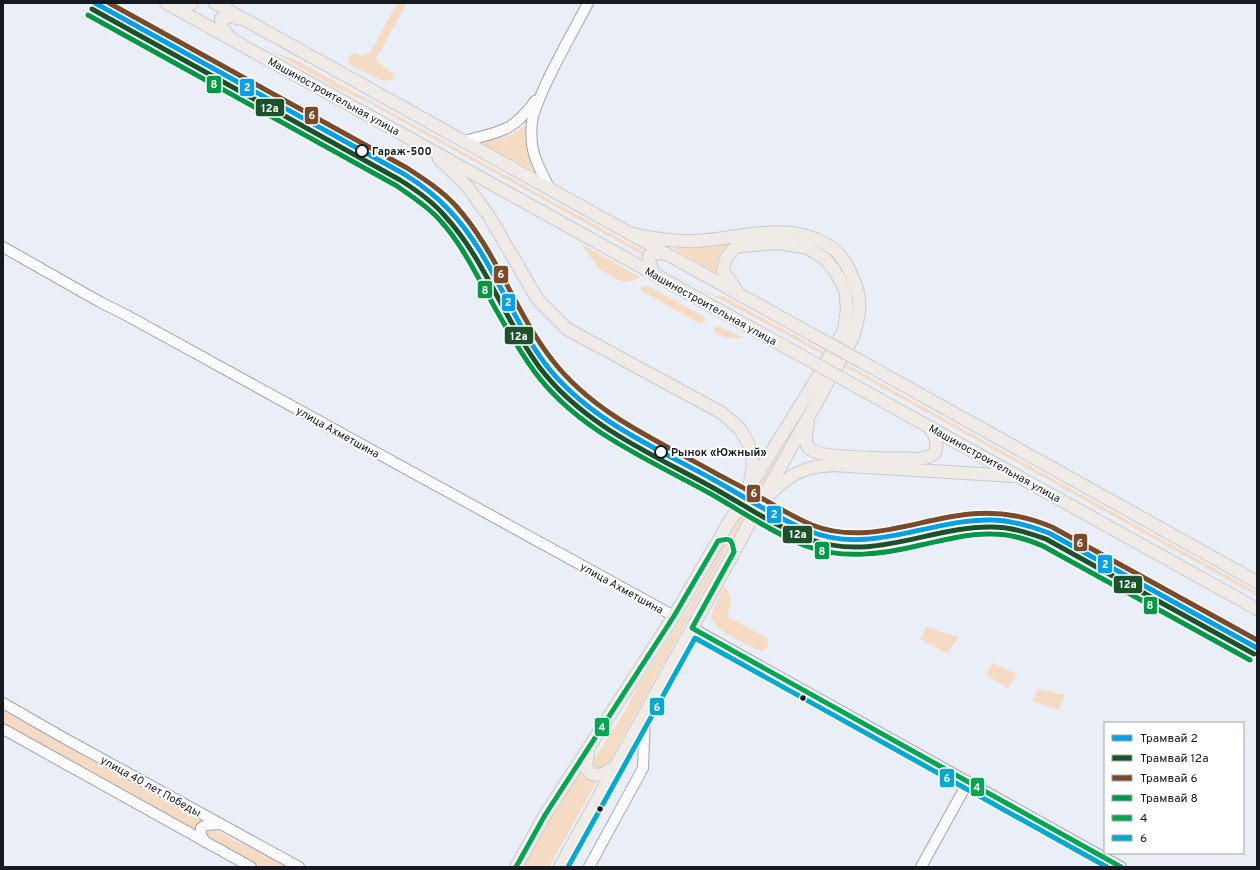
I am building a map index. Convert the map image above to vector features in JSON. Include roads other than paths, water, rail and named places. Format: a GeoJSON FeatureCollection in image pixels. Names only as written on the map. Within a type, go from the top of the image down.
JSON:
{"type":"FeatureCollection","features":[{"type":"Feature","properties":{"kind":"main road"},"geometry":{"type":"LineString","coordinates":[[168,4],[187,6],[192,3]]}},
{"type":"Feature","properties":{"kind":"main road","name":"Машиностроительная улица"},"geometry":{"type":"LineString","coordinates":[[215,3],[1257,582]]}},
{"type":"Feature","properties":{"kind":"main road","name":"Машиностроительная улица"},"geometry":{"type":"LineString","coordinates":[[168,4],[1257,609]]}},
{"type":"Feature","properties":{"kind":"main road"},"geometry":{"type":"LineString","coordinates":[[233,41],[222,28],[221,19],[228,16],[245,20]]}},
{"type":"Feature","properties":{"kind":"main road"},"geometry":{"type":"LineString","coordinates":[[426,148],[466,185],[489,216],[538,300],[567,329],[722,413],[740,429],[751,449],[753,465],[749,488]]}},
{"type":"Feature","properties":{"kind":"main road"},"geometry":{"type":"LineString","coordinates":[[560,867],[852,339],[857,326],[860,304],[855,282],[842,258],[832,248],[822,242],[798,233],[780,232],[696,241],[679,241],[649,238],[629,233]]}},
{"type":"Feature","properties":{"kind":"main road"},"geometry":{"type":"LineString","coordinates":[[516,867],[546,815],[674,616],[749,488],[816,380],[844,330],[847,309],[845,289],[836,271],[824,258],[808,248],[778,243],[741,246],[735,248],[725,261],[723,271],[739,294]]}},
{"type":"Feature","properties":{"kind":"main road"},"geometry":{"type":"LineString","coordinates":[[654,274],[649,261],[649,256],[653,253],[666,254]]}},
{"type":"Feature","properties":{"kind":"main road"},"geometry":{"type":"LineString","coordinates":[[810,415],[806,440],[808,448],[816,452],[832,456],[918,459],[928,457],[935,453],[937,446],[936,436],[929,427]]}},
{"type":"Feature","properties":{"kind":"main road"},"geometry":{"type":"LineString","coordinates":[[755,512],[772,491],[795,474],[812,467],[833,465],[1019,476]]}},
{"type":"Feature","properties":{"kind":"main road"},"geometry":{"type":"LineString","coordinates":[[718,541],[726,538],[729,539],[732,542],[734,552]]}},
{"type":"Feature","properties":{"kind":"main road"},"geometry":{"type":"LineString","coordinates":[[588,751],[586,767],[591,774],[601,775],[616,766]]}},
{"type":"Feature","properties":{"kind":"street"},"geometry":{"type":"LineString","coordinates":[[550,189],[537,164],[532,145],[531,130],[533,117],[544,90],[588,3]]}},
{"type":"Feature","properties":{"kind":"street"},"geometry":{"type":"LineString","coordinates":[[464,142],[496,134],[508,128],[520,120],[544,90]]}},
{"type":"Feature","properties":{"kind":"street","name":"улица Ахметшина"},"geometry":{"type":"LineString","coordinates":[[3,247],[100,302],[674,616]]}},
{"type":"Feature","properties":{"kind":"street"},"geometry":{"type":"LineString","coordinates":[[692,628],[1121,867]]}},
{"type":"Feature","properties":{"kind":"street","name":"улица 40 лет Победы"},"geometry":{"type":"LineString","coordinates":[[3,703],[299,867]]}},
{"type":"Feature","properties":{"kind":"street"},"geometry":{"type":"LineString","coordinates":[[589,867],[643,768],[645,713]]}},
{"type":"Feature","properties":{"kind":"street","name":"улица 40 лет Победы"},"geometry":{"type":"LineString","coordinates":[[3,728],[251,867]]}},
{"type":"Feature","properties":{"kind":"street"},"geometry":{"type":"LineString","coordinates":[[921,867],[968,782]]}},
{"type":"Feature","properties":{"kind":"street"},"geometry":{"type":"LineString","coordinates":[[205,842],[201,835],[201,828],[206,825],[219,824]]}},
{"type":"Feature","properties":{"kind":"tram line","name":"2"},"geometry":{"type":"LineString","coordinates":[[95,3],[404,174],[427,190],[448,209],[463,226],[476,245],[521,326],[546,365],[582,402],[602,417],[646,444],[785,520],[809,531],[832,538],[854,540],[877,538],[968,521],[998,520],[1013,522],[1035,528],[1049,533],[1257,648]]}},
{"type":"Feature","properties":{"kind":"tram line","name":"6"},"geometry":{"type":"LineString","coordinates":[[109,3],[407,168],[438,190],[455,205],[483,242],[528,323],[553,361],[588,397],[608,412],[651,438],[746,489],[787,513],[812,525],[832,531],[852,533],[871,532],[950,517],[981,513],[1012,515],[1042,523],[1052,527],[1257,640]]}},
{"type":"Feature","properties":{"kind":"tram line","name":"12а"},"geometry":{"type":"LineString","coordinates":[[92,9],[400,180],[424,196],[439,210],[458,232],[483,270],[527,349],[540,368],[558,389],[599,423],[646,452],[785,529],[809,539],[833,545],[856,547],[879,545],[969,528],[992,527],[1013,529],[1046,539],[1254,654]]}},
{"type":"Feature","properties":{"kind":"tram line","name":"8"},"geometry":{"type":"LineString","coordinates":[[88,15],[397,186],[433,213],[445,226],[469,261],[508,331],[534,371],[571,411],[615,442],[639,456],[711,494],[794,541],[820,550],[849,554],[878,553],[956,537],[983,534],[999,534],[1031,541],[1043,546],[1250,660]]}},
{"type":"Feature","properties":{"kind":"place","name":"Гараж-500"},"geometry":{"type":"Point","coordinates":[362,151]}},
{"type":"Feature","properties":{"kind":"place","name":"Рынок «Южный»"},"geometry":{"type":"Point","coordinates":[661,452]}}]}
